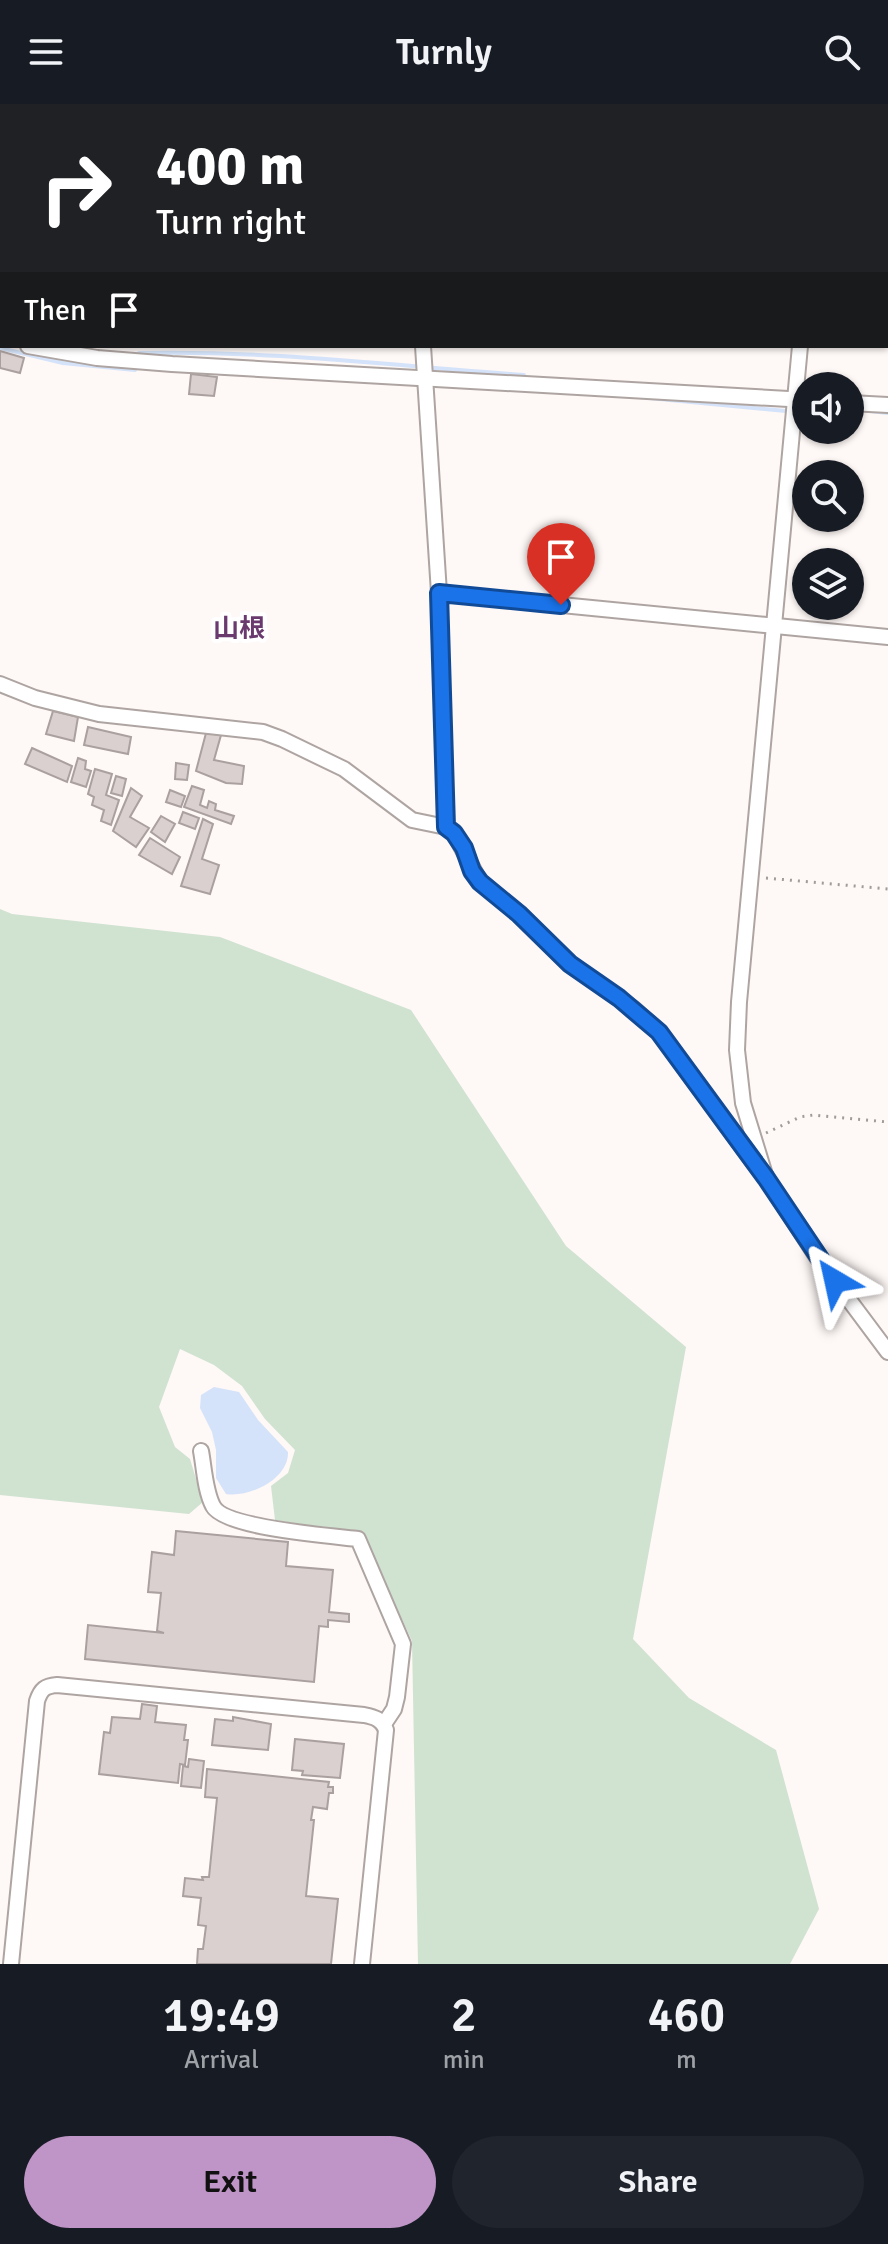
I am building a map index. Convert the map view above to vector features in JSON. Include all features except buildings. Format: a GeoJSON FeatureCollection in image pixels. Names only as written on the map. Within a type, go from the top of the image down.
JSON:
{"type":"FeatureCollection","features":[{"type":"Feature","properties":{"kind":"street"},"geometry":{"type":"LineString","coordinates":[[41,348],[112,359],[424,370],[792,399]]}},
{"type":"Feature","properties":{"kind":"street"},"geometry":{"type":"LineString","coordinates":[[423,348],[439,593],[446,827]]}},
{"type":"Feature","properties":{"kind":"street"},"geometry":{"type":"LineString","coordinates":[[800,348],[800,372]]}},
{"type":"Feature","properties":{"kind":"street"},"geometry":{"type":"LineString","coordinates":[[864,404],[888,405]]}},
{"type":"Feature","properties":{"kind":"street"},"geometry":{"type":"LineString","coordinates":[[766,1178],[743,1103],[737,1050],[773,626],[796,444]]}},
{"type":"Feature","properties":{"kind":"street"},"geometry":{"type":"LineString","coordinates":[[439,593],[888,637]]}},
{"type":"Feature","properties":{"kind":"street"},"geometry":{"type":"LineString","coordinates":[[0,684],[35,698],[99,714],[263,732],[344,769],[412,820],[446,827],[454,833],[480,882],[519,914],[570,964],[619,998],[659,1032],[766,1178],[817,1257],[888,1352]]}},
{"type":"Feature","properties":{"kind":"street"},"geometry":{"type":"LineString","coordinates":[[201,1451],[213,1506],[219,1514],[273,1529],[358,1539],[403,1644],[397,1697],[394,1709],[384,1724]]}},
{"type":"Feature","properties":{"kind":"street"},"geometry":{"type":"LineString","coordinates":[[11,1964],[37,1701],[40,1691],[57,1685],[364,1715],[377,1718],[384,1724],[386,1730],[362,1964]]}},
{"type":"Feature","properties":{"kind":"path"},"geometry":{"type":"LineString","coordinates":[[750,877],[888,889]]}},
{"type":"Feature","properties":{"kind":"path"},"geometry":{"type":"LineString","coordinates":[[752,1140],[800,1117],[813,1115],[888,1122]]}},
{"type":"Feature","properties":{"kind":"green space"},"geometry":{"type":"Polygon","coordinates":[[[0,909],[12,914],[220,937],[411,1010],[566,1246],[686,1347],[633,1639],[689,1698],[776,1750],[819,1909],[790,1964],[418,1964],[412,1641],[362,1534],[275,1520],[271,1486],[288,1473],[295,1450],[265,1419],[242,1386],[214,1365],[180,1349],[159,1407],[175,1447],[190,1459],[203,1502],[189,1514],[0,1495],[0,909]]]}},
{"type":"Feature","properties":{"kind":"water"},"geometry":{"type":"Polygon","coordinates":[[[214,1387],[239,1392],[258,1420],[288,1452],[282,1471],[256,1490],[226,1494],[216,1478],[216,1450],[212,1432],[200,1408],[201,1395],[214,1387]]]}},
{"type":"Feature","properties":{"kind":"waterway"},"geometry":{"type":"LineString","coordinates":[[0,348],[63,363],[136,368]]}},
{"type":"Feature","properties":{"kind":"waterway"},"geometry":{"type":"LineString","coordinates":[[139,355],[284,356],[524,375]]}},
{"type":"Feature","properties":{"kind":"waterway"},"geometry":{"type":"LineString","coordinates":[[628,396],[786,411]]}},
{"type":"Feature","properties":{"kind":"waterway"},"geometry":{"type":"LineString","coordinates":[[864,410],[888,413]]}},
{"type":"Feature","properties":{"kind":"district","name":"山根"},"geometry":{"type":"Point","coordinates":[239,629]}},
{"type":"Feature","properties":{"kind":"route"},"geometry":{"type":"LineString","coordinates":[[561,605],[439,593],[446,827],[464,848],[472,871],[480,882],[519,914],[570,964],[634,1009],[659,1032],[766,1178],[835,1281]]}}]}
